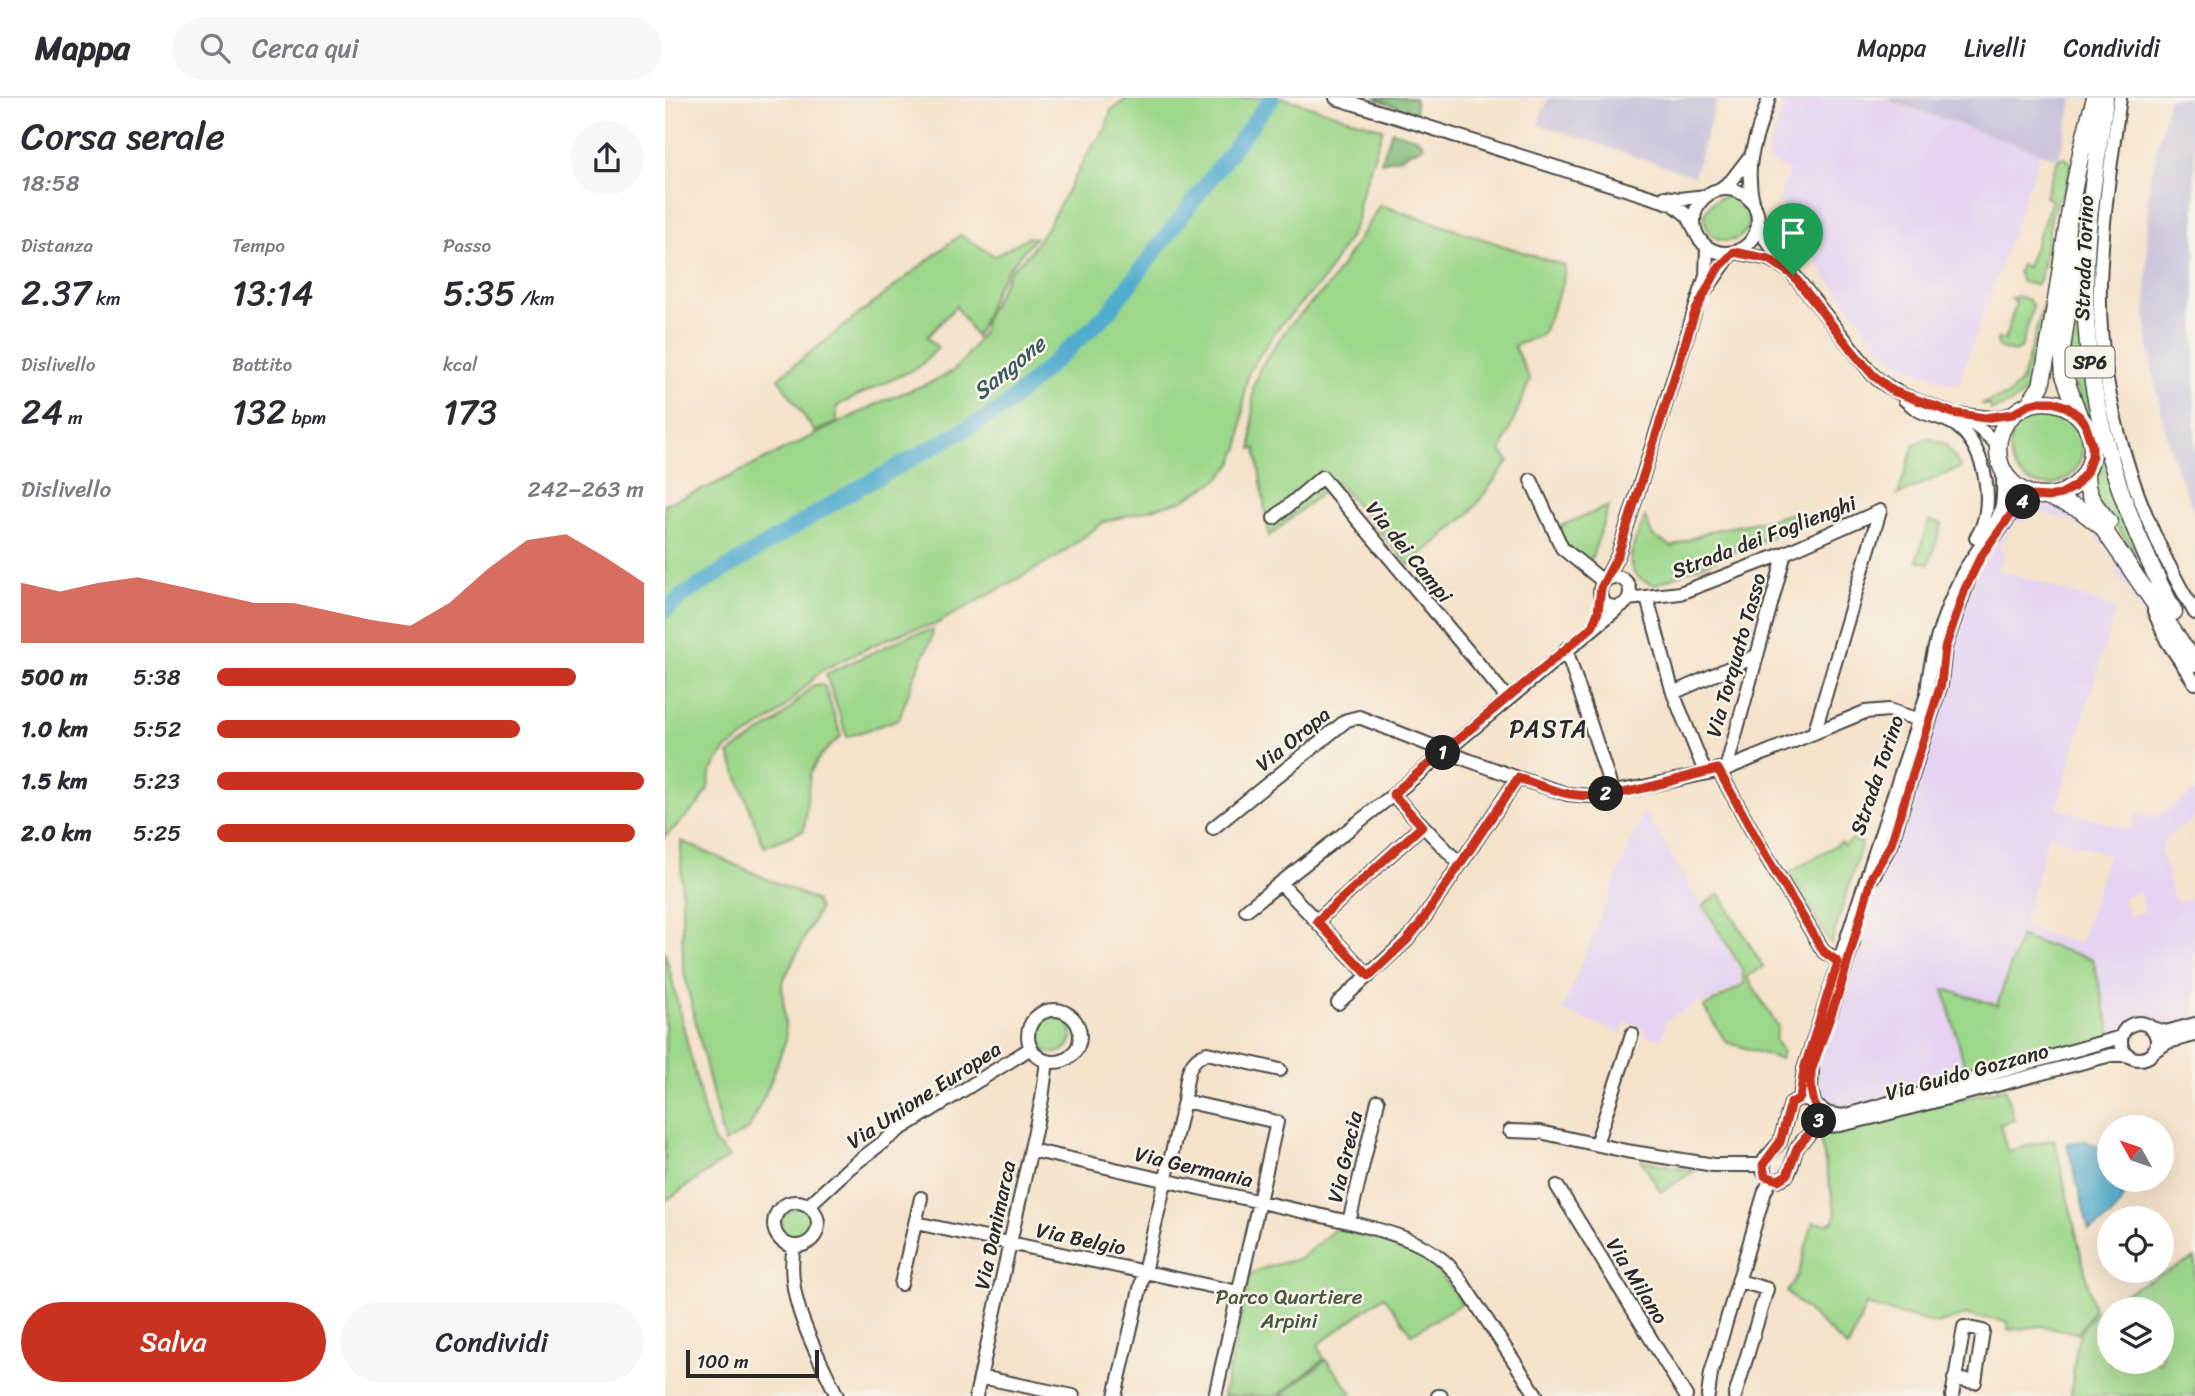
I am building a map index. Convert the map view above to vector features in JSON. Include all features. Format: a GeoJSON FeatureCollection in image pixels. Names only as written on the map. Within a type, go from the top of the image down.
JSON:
{"type":"FeatureCollection","features":[{"type":"Feature","properties":{"kind":"main road","name":"Strada Torino"},"geometry":{"type":"LineString","coordinates":[[2028,405],[2041,386],[2082,142],[2097,98]]}},
{"type":"Feature","properties":{"kind":"main road","name":"Strada Torino"},"geometry":{"type":"LineString","coordinates":[[2079,416],[2064,375],[2062,349],[2097,98]]}},
{"type":"Feature","properties":{"kind":"main road","name":"SP6"},"geometry":{"type":"LineString","coordinates":[[2105,98],[2085,259],[2086,313],[2093,389],[2104,437],[2127,511],[2149,564],[2174,612]]}},
{"type":"Feature","properties":{"kind":"main road","name":"SP6"},"geometry":{"type":"LineString","coordinates":[[2028,405],[2053,402],[2067,407],[2085,424],[2092,445],[2092,456],[2086,473],[2086,488],[2091,499],[2124,541],[2195,644]]}},
{"type":"Feature","properties":{"kind":"main road"},"geometry":{"type":"LineString","coordinates":[[2028,405],[2013,414],[2000,432],[1997,445],[2003,472],[2015,487],[2080,509],[2096,520],[2144,585],[2195,663]]}},
{"type":"Feature","properties":{"kind":"main road"},"geometry":{"type":"LineString","coordinates":[[2041,496],[2061,494],[2074,487],[2086,473]]}},
{"type":"Feature","properties":{"kind":"street"},"geometry":{"type":"LineString","coordinates":[[1336,98],[1673,204],[1681,210],[1707,247],[1716,251],[1769,259],[1793,275]]}},
{"type":"Feature","properties":{"kind":"street"},"geometry":{"type":"LineString","coordinates":[[1769,98],[1750,156],[1749,185],[1758,222],[1766,240],[1873,375],[1918,410],[1961,428],[1978,456],[1986,486],[1986,513],[1980,533],[1968,549],[1969,562]]}},
{"type":"Feature","properties":{"kind":"street","name":"Strada Torino"},"geometry":{"type":"LineString","coordinates":[[2120,98],[2106,194],[2100,285],[2102,335],[2109,386],[2120,434],[2144,511],[2163,555],[2195,613]]}},
{"type":"Feature","properties":{"kind":"street"},"geometry":{"type":"LineString","coordinates":[[1644,194],[1679,199],[1706,196],[1731,181],[1750,156]]}},
{"type":"Feature","properties":{"kind":"street"},"geometry":{"type":"LineString","coordinates":[[1720,189],[1744,194],[1754,205]]}},
{"type":"Feature","properties":{"kind":"street"},"geometry":{"type":"LineString","coordinates":[[1695,230],[1696,210],[1706,196]]}},
{"type":"Feature","properties":{"kind":"street"},"geometry":{"type":"LineString","coordinates":[[1695,312],[1710,282],[1733,252],[1750,242],[1758,222]]}},
{"type":"Feature","properties":{"kind":"street"},"geometry":{"type":"LineString","coordinates":[[1592,627],[1602,588],[1618,555],[1706,276],[1707,247]]}},
{"type":"Feature","properties":{"kind":"street"},"geometry":{"type":"LineString","coordinates":[[1893,391],[1953,413],[1981,428],[1997,445]]}},
{"type":"Feature","properties":{"kind":"street"},"geometry":{"type":"LineString","coordinates":[[1953,413],[1993,418],[2013,414]]}},
{"type":"Feature","properties":{"kind":"street","name":"Strada Torino"},"geometry":{"type":"LineString","coordinates":[[1763,1165],[1780,1142],[1791,1103],[1800,1098],[1804,1069],[1872,876],[1891,844],[1923,722],[1929,668],[1934,651],[1949,605],[1969,562],[2000,513],[2003,472]]}},
{"type":"Feature","properties":{"kind":"street","name":"Via dei Campi"},"geometry":{"type":"LineString","coordinates":[[1274,517],[1322,477],[1508,699]]}},
{"type":"Feature","properties":{"kind":"street"},"geometry":{"type":"LineString","coordinates":[[1531,480],[1562,548],[1602,588],[1607,605],[1623,603]]}},
{"type":"Feature","properties":{"kind":"street","name":"Strada Torino"},"geometry":{"type":"LineString","coordinates":[[1923,722],[1941,684],[1945,648],[1971,574],[2017,506],[2041,496]]}},
{"type":"Feature","properties":{"kind":"street","name":"Strada dei Foglienghi"},"geometry":{"type":"LineString","coordinates":[[1623,603],[1681,593],[1785,553],[1880,511],[1815,730]]}},
{"type":"Feature","properties":{"kind":"street","name":"Via Torquato Tasso"},"geometry":{"type":"LineString","coordinates":[[1716,770],[1756,656],[1785,553]]}},
{"type":"Feature","properties":{"kind":"street"},"geometry":{"type":"LineString","coordinates":[[1246,910],[1393,794],[1623,603],[1630,590],[1622,575],[1618,555]]}},
{"type":"Feature","properties":{"kind":"street","name":"Strada dei Foglienghi"},"geometry":{"type":"LineString","coordinates":[[1602,588],[1613,577],[1662,595]]}},
{"type":"Feature","properties":{"kind":"street"},"geometry":{"type":"LineString","coordinates":[[2144,585],[2167,641],[2195,683]]}},
{"type":"Feature","properties":{"kind":"street"},"geometry":{"type":"LineString","coordinates":[[1647,598],[1673,693],[1824,952],[1842,963]]}},
{"type":"Feature","properties":{"kind":"street"},"geometry":{"type":"LineString","coordinates":[[1566,649],[1613,793]]}},
{"type":"Feature","properties":{"kind":"street"},"geometry":{"type":"LineString","coordinates":[[1673,693],[1756,656]]}},
{"type":"Feature","properties":{"kind":"street","name":"Via Oropa"},"geometry":{"type":"LineString","coordinates":[[1213,828],[1347,720],[1359,717],[1518,778],[1567,794],[1589,796],[1716,770],[1815,730],[1874,710],[1889,710],[1923,722]]}},
{"type":"Feature","properties":{"kind":"street"},"geometry":{"type":"LineString","coordinates":[[1338,1003],[1407,940],[1518,778]]}},
{"type":"Feature","properties":{"kind":"street"},"geometry":{"type":"LineString","coordinates":[[1393,794],[1459,864]]}},
{"type":"Feature","properties":{"kind":"street"},"geometry":{"type":"LineString","coordinates":[[1317,921],[1422,826]]}},
{"type":"Feature","properties":{"kind":"street"},"geometry":{"type":"LineString","coordinates":[[1280,883],[1369,976]]}},
{"type":"Feature","properties":{"kind":"street","name":"Strada Torino"},"geometry":{"type":"LineString","coordinates":[[1816,1127],[1820,1117],[1815,1104],[1811,1071],[1842,963]]}},
{"type":"Feature","properties":{"kind":"street","name":"Via Unione Europea"},"geometry":{"type":"LineString","coordinates":[[1049,1010],[1057,1010],[1070,1015],[1079,1026],[1078,1048],[1062,1061],[1047,1061],[1035,1054],[1031,1048],[1028,1032],[1035,1018],[1049,1010]]}},
{"type":"Feature","properties":{"kind":"street"},"geometry":{"type":"LineString","coordinates":[[2195,1024],[2166,1032],[2136,1023],[2126,1028],[2121,1037],[2122,1048],[2128,1055],[2141,1059],[2168,1042],[2195,1035]]}},
{"type":"Feature","properties":{"kind":"street"},"geometry":{"type":"LineString","coordinates":[[2152,1028],[2157,1039],[2154,1051]]}},
{"type":"Feature","properties":{"kind":"street"},"geometry":{"type":"LineString","coordinates":[[1596,1143],[1632,1034]]}},
{"type":"Feature","properties":{"kind":"street","name":"Via Guido Gozzano"},"geometry":{"type":"LineString","coordinates":[[1800,1098],[1829,1114],[1843,1116],[2121,1037]]}},
{"type":"Feature","properties":{"kind":"street","name":"Via Unione Europea"},"geometry":{"type":"LineString","coordinates":[[809,1205],[848,1169],[898,1130],[1031,1048]]}},
{"type":"Feature","properties":{"kind":"street"},"geometry":{"type":"LineString","coordinates":[[1115,1396],[1184,1101],[1190,1063],[1207,1053],[1280,1070]]}},
{"type":"Feature","properties":{"kind":"street","name":"Via Guido Gozzano"},"geometry":{"type":"LineString","coordinates":[[1816,1127],[1861,1121],[2111,1055],[2128,1055]]}},
{"type":"Feature","properties":{"kind":"street","name":"Via Danimarca"},"geometry":{"type":"LineString","coordinates":[[976,1396],[1042,1099],[1047,1061]]}},
{"type":"Feature","properties":{"kind":"street"},"geometry":{"type":"LineString","coordinates":[[1184,1101],[1277,1122],[1215,1396]]}},
{"type":"Feature","properties":{"kind":"street","name":"Via Grecia"},"geometry":{"type":"LineString","coordinates":[[1349,1222],[1378,1101]]}},
{"type":"Feature","properties":{"kind":"street"},"geometry":{"type":"LineString","coordinates":[[1510,1131],[1540,1132],[1714,1165],[1763,1165],[1765,1176],[1778,1180],[1787,1175],[1797,1148],[1816,1127]]}},
{"type":"Feature","properties":{"kind":"street","name":"Via Germania"},"geometry":{"type":"LineString","coordinates":[[1031,1150],[1349,1222],[1392,1233],[1434,1251],[1449,1263],[1530,1393]]}},
{"type":"Feature","properties":{"kind":"street"},"geometry":{"type":"LineString","coordinates":[[1708,1396],[1711,1373],[1765,1191],[1771,1180]]}},
{"type":"Feature","properties":{"kind":"street","name":"Via Milano"},"geometry":{"type":"LineString","coordinates":[[1556,1186],[1685,1396]]}},
{"type":"Feature","properties":{"kind":"street"},"geometry":{"type":"LineString","coordinates":[[901,1284],[921,1198]]}},
{"type":"Feature","properties":{"kind":"street"},"geometry":{"type":"LineString","coordinates":[[795,1201],[809,1205],[818,1217],[818,1231],[808,1243],[794,1246],[780,1239],[776,1233],[774,1219],[782,1206],[795,1201]]}},
{"type":"Feature","properties":{"kind":"street","name":"Via Belgio"},"geometry":{"type":"LineString","coordinates":[[916,1223],[1238,1292]]}},
{"type":"Feature","properties":{"kind":"street"},"geometry":{"type":"LineString","coordinates":[[794,1246],[791,1262],[795,1301],[837,1396]]}},
{"type":"Feature","properties":{"kind":"street"},"geometry":{"type":"LineString","coordinates":[[1735,1396],[1767,1289],[1739,1281]]}},
{"type":"Feature","properties":{"kind":"street"},"geometry":{"type":"LineString","coordinates":[[981,1377],[1073,1396]]}},
{"type":"Feature","properties":{"kind":"street"},"geometry":{"type":"LineString","coordinates":[[1952,1396],[1955,1379]]}},
{"type":"Feature","properties":{"kind":"shaded area"},"geometry":{"type":"Polygon","coordinates":[[[1548,98],[1718,98],[1694,176],[1538,124],[1548,98]]]}},
{"type":"Feature","properties":{"kind":"shaded area"},"geometry":{"type":"Polygon","coordinates":[[[1785,98],[1878,98],[2041,152],[1958,385],[1901,365],[1884,352],[1792,231],[1779,199],[1789,171],[1769,162],[1767,153],[1785,98]]]}},
{"type":"Feature","properties":{"kind":"shaded area"},"geometry":{"type":"Polygon","coordinates":[[[1882,98],[2073,98],[2059,159],[1882,98]]]}},
{"type":"Feature","properties":{"kind":"shaded area"},"geometry":{"type":"Polygon","coordinates":[[[2169,98],[2195,98],[2195,513],[2166,435],[2150,357],[2146,318],[2148,198],[2169,98]]]}},
{"type":"Feature","properties":{"kind":"shaded area"},"geometry":{"type":"Polygon","coordinates":[[[2054,506],[2067,510],[2102,535],[2195,678],[2195,695],[2138,606],[2131,600],[2130,591],[2113,571],[2119,566],[2090,527],[2035,510],[2033,517],[2026,518],[2022,523],[2017,520],[1998,548],[2004,552],[1997,569],[2116,608],[2057,808],[2130,830],[2135,814],[2156,818],[2195,791],[2195,818],[2167,837],[2161,851],[2175,903],[2195,897],[2195,1017],[2158,1027],[2136,1020],[2125,1025],[2119,1036],[2113,1037],[2094,958],[2019,935],[1996,1003],[1942,988],[1966,1075],[1847,1109],[1835,1108],[1819,1098],[1814,1080],[1968,584],[2015,518],[2026,508],[2054,506]],[[2049,836],[2022,927],[2080,944],[2108,854],[2049,836]],[[2139,892],[2123,897],[2128,916],[2145,911],[2139,892]]]}},
{"type":"Feature","properties":{"kind":"shaded area"},"geometry":{"type":"Polygon","coordinates":[[[1644,810],[1739,968],[1742,983],[1701,1005],[1699,1002],[1664,1022],[1666,1025],[1662,1039],[1644,1034],[1645,1030],[1626,1022],[1621,1033],[1562,1011],[1644,810]]]}},
{"type":"Feature","properties":{"kind":"green space"},"geometry":{"type":"Polygon","coordinates":[[[1128,98],[1284,98],[1383,129],[1359,201],[1357,221],[1352,232],[1324,279],[1277,329],[1249,371],[1240,445],[1232,464],[1216,481],[1181,501],[1104,522],[1055,558],[934,625],[909,630],[822,670],[776,716],[725,750],[710,773],[708,788],[700,803],[665,837],[665,504],[711,486],[881,402],[939,379],[954,370],[982,333],[986,317],[1010,271],[1030,252],[1046,229],[1094,143],[1105,131],[1111,110],[1128,98]]]}},
{"type":"Feature","properties":{"kind":"green space"},"geometry":{"type":"Polygon","coordinates":[[[1374,98],[1415,98],[1416,114],[1374,98]]]}},
{"type":"Feature","properties":{"kind":"green space"},"geometry":{"type":"Polygon","coordinates":[[[1392,131],[1419,139],[1423,146],[1399,158],[1381,162],[1392,131]]]}},
{"type":"Feature","properties":{"kind":"green space"},"geometry":{"type":"Polygon","coordinates":[[[2064,157],[2071,163],[2068,181],[2052,214],[2040,280],[2035,285],[2022,282],[2018,272],[2021,265],[2027,267],[2052,200],[2045,197],[2058,160],[2064,157]]]}},
{"type":"Feature","properties":{"kind":"green space"},"geometry":{"type":"Polygon","coordinates":[[[1727,197],[1736,198],[1743,203],[1748,210],[1748,228],[1743,235],[1736,240],[1727,241],[1718,240],[1711,235],[1706,228],[1705,219],[1706,210],[1711,203],[1718,198],[1727,197]]]}},
{"type":"Feature","properties":{"kind":"green space"},"geometry":{"type":"Polygon","coordinates":[[[1380,205],[1565,266],[1563,283],[1542,335],[1514,346],[1530,380],[1501,451],[1509,461],[1469,514],[1409,565],[1336,481],[1269,536],[1256,448],[1252,449],[1253,388],[1260,368],[1288,327],[1330,284],[1380,205]]]}},
{"type":"Feature","properties":{"kind":"green space"},"geometry":{"type":"Polygon","coordinates":[[[2059,219],[2061,220],[2037,378],[2017,399],[1991,410],[1990,405],[1981,404],[2009,395],[2022,380],[2049,285],[2059,219]]]}},
{"type":"Feature","properties":{"kind":"green space"},"geometry":{"type":"Polygon","coordinates":[[[960,235],[995,256],[1028,237],[1035,238],[1008,269],[996,288],[976,337],[956,306],[927,337],[938,348],[919,367],[840,404],[837,407],[837,421],[815,432],[778,378],[960,235]]]}},
{"type":"Feature","properties":{"kind":"green space"},"geometry":{"type":"Polygon","coordinates":[[[2081,268],[2082,328],[2142,560],[2096,500],[2091,479],[2098,460],[2097,439],[2067,368],[2081,268]]]}},
{"type":"Feature","properties":{"kind":"green space"},"geometry":{"type":"Polygon","coordinates":[[[2017,296],[2029,300],[2033,307],[2021,348],[2014,352],[2000,348],[1997,342],[1998,338],[2005,340],[2016,303],[2011,299],[2017,296]]]}},
{"type":"Feature","properties":{"kind":"green space"},"geometry":{"type":"Polygon","coordinates":[[[2053,413],[2072,423],[2080,435],[2080,463],[2072,475],[2060,483],[2039,485],[2020,475],[2012,463],[2010,442],[2020,423],[2032,415],[2053,413]]]}},
{"type":"Feature","properties":{"kind":"green space"},"geometry":{"type":"Polygon","coordinates":[[[1928,438],[1945,444],[1961,467],[1898,495],[1914,445],[1928,438]]]}},
{"type":"Feature","properties":{"kind":"green space"},"geometry":{"type":"Polygon","coordinates":[[[1609,506],[1590,563],[1565,545],[1558,527],[1609,506]]]}},
{"type":"Feature","properties":{"kind":"green space"},"geometry":{"type":"Polygon","coordinates":[[[1794,513],[1802,514],[1797,523],[1775,535],[1655,585],[1642,580],[1631,566],[1633,548],[1645,517],[1652,535],[1672,547],[1710,531],[1794,513]]]}},
{"type":"Feature","properties":{"kind":"green space"},"geometry":{"type":"Polygon","coordinates":[[[1929,520],[1942,524],[1929,564],[1917,560],[1929,520]]]}},
{"type":"Feature","properties":{"kind":"green space"},"geometry":{"type":"Polygon","coordinates":[[[933,630],[899,719],[847,737],[826,674],[910,635],[933,630]]]}},
{"type":"Feature","properties":{"kind":"green space"},"geometry":{"type":"Polygon","coordinates":[[[821,684],[825,687],[841,736],[820,756],[810,773],[804,830],[764,847],[729,754],[779,720],[812,686],[821,684]]]}},
{"type":"Feature","properties":{"kind":"green space"},"geometry":{"type":"Polygon","coordinates":[[[1852,840],[1862,843],[1831,944],[1789,873],[1841,842],[1844,846],[1852,840]]]}},
{"type":"Feature","properties":{"kind":"green space"},"geometry":{"type":"Polygon","coordinates":[[[681,841],[815,900],[819,909],[782,983],[786,1039],[770,1083],[749,1129],[724,1143],[683,968],[681,841]]]}},
{"type":"Feature","properties":{"kind":"green space"},"geometry":{"type":"Polygon","coordinates":[[[1720,894],[1763,967],[1747,977],[1778,1027],[1775,1040],[1783,1052],[1780,1059],[1726,1042],[1704,1007],[1744,984],[1742,969],[1703,905],[1720,894]]]}},
{"type":"Feature","properties":{"kind":"green space"},"geometry":{"type":"Polygon","coordinates":[[[2020,937],[2093,959],[2112,1038],[1967,1075],[1944,989],[1997,1005],[2020,937]]]}},
{"type":"Feature","properties":{"kind":"green space"},"geometry":{"type":"Polygon","coordinates":[[[665,951],[704,1112],[714,1142],[729,1157],[665,1201],[665,951]]]}},
{"type":"Feature","properties":{"kind":"green space"},"geometry":{"type":"Polygon","coordinates":[[[1054,1017],[1067,1022],[1072,1035],[1067,1048],[1054,1053],[1041,1048],[1036,1035],[1041,1022],[1054,1017]]]}},
{"type":"Feature","properties":{"kind":"green space"},"geometry":{"type":"Polygon","coordinates":[[[2005,1088],[2014,1120],[2000,1124],[2007,1151],[2054,1139],[2094,1310],[2078,1333],[2041,1326],[2008,1330],[2008,1322],[1966,1315],[1936,1324],[1866,1305],[1848,1348],[1787,1292],[1798,1275],[1813,1222],[1827,1224],[1834,1221],[1836,1214],[1819,1134],[2005,1088]]]}},
{"type":"Feature","properties":{"kind":"green space"},"geometry":{"type":"Polygon","coordinates":[[[1641,1160],[1694,1171],[1661,1192],[1641,1160]]]}},
{"type":"Feature","properties":{"kind":"green space"},"geometry":{"type":"Polygon","coordinates":[[[797,1208],[808,1212],[812,1223],[808,1234],[797,1238],[786,1234],[782,1223],[786,1212],[797,1208]]]}},
{"type":"Feature","properties":{"kind":"green space","name":"Parco Quartiere Arpini"},"geometry":{"type":"Polygon","coordinates":[[[1336,1228],[1429,1257],[1462,1303],[1412,1334],[1384,1296],[1318,1345],[1324,1359],[1277,1396],[1223,1396],[1250,1275],[1264,1268],[1301,1258],[1336,1228]]]}},
{"type":"Feature","properties":{"kind":"green space"},"geometry":{"type":"Polygon","coordinates":[[[2195,1258],[2195,1396],[2071,1396],[2074,1362],[2081,1331],[2097,1313],[2097,1374],[2174,1374],[2174,1297],[2119,1297],[2144,1283],[2174,1283],[2174,1268],[2195,1258]]]}},
{"type":"Feature","properties":{"kind":"green space"},"geometry":{"type":"Polygon","coordinates":[[[1326,1360],[1352,1393],[1348,1396],[1280,1396],[1326,1360]]]}},
{"type":"Feature","properties":{"kind":"water"},"geometry":{"type":"Polygon","coordinates":[[[2085,1141],[2097,1146],[2097,1192],[2124,1192],[2119,1206],[2097,1206],[2097,1226],[2089,1230],[2067,1143],[2085,1141]]]}},
{"type":"Feature","properties":{"kind":"waterway","name":"Sangone"},"geometry":{"type":"LineString","coordinates":[[665,611],[682,596],[848,494],[1002,409],[1107,314],[1272,98]]}},
{"type":"Feature","properties":{"kind":"district","name":"PASTA"},"geometry":{"type":"Point","coordinates":[1549,729]}},
{"type":"Feature","properties":{"kind":"route"},"geometry":{"type":"LineString","coordinates":[[1734,252],[1761,256],[1776,262],[1793,275],[1854,353],[1873,375],[1893,391],[1953,413],[1985,418],[2013,414],[2028,405],[2040,402],[2053,402],[2067,407],[2085,424],[2090,435],[2092,456],[2086,473],[2074,487],[2049,497],[2032,496],[2017,506],[1971,574],[1945,648],[1941,684],[1891,844],[1872,876],[1840,989],[1811,1071],[1811,1089],[1820,1117],[1816,1127],[1797,1148],[1787,1175],[1771,1180],[1765,1176],[1763,1165],[1780,1142],[1787,1110],[1791,1103],[1800,1098],[1804,1069],[1838,962],[1824,952],[1718,769],[1638,788],[1589,796],[1567,794],[1518,778],[1420,924],[1369,976],[1317,921],[1422,826],[1393,794],[1592,627],[1598,612],[1601,588],[1618,555],[1695,312],[1725,260],[1734,252]]}}]}
